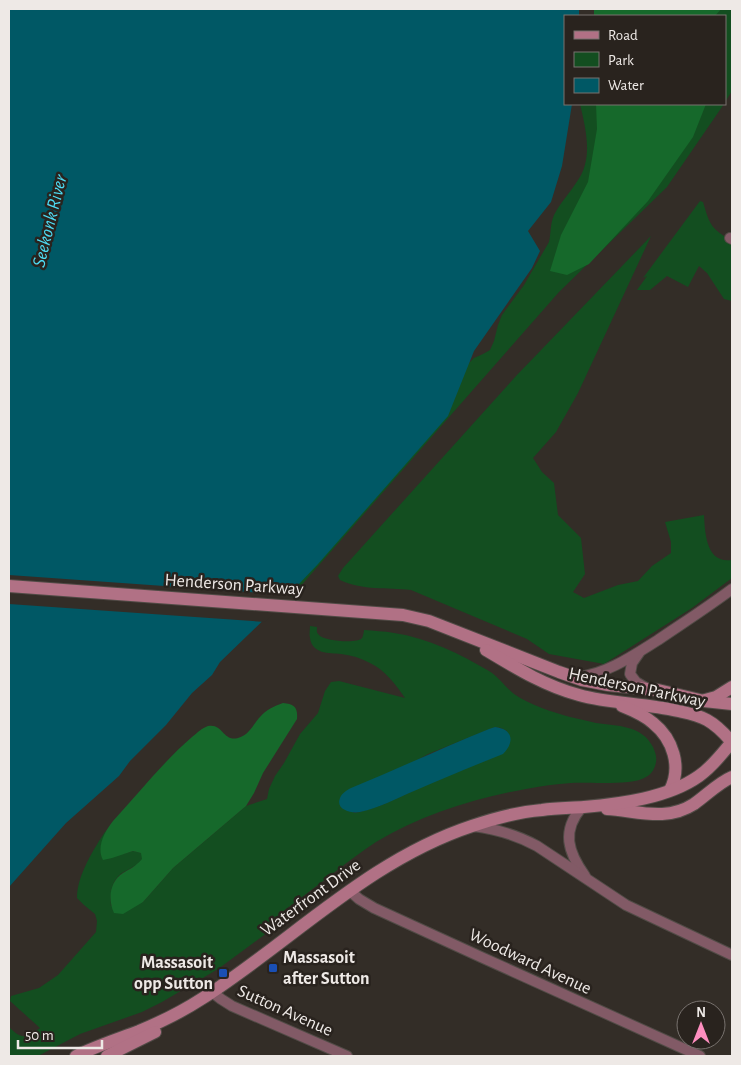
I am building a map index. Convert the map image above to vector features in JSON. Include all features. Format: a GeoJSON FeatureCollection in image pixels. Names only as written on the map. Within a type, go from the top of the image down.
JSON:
{"type":"FeatureCollection","features":[{"type":"Feature","properties":{"kind":"main road","name":"Henderson Parkway"},"geometry":{"type":"LineString","coordinates":[[9,586],[410,616],[423,619],[575,678],[608,685],[649,689],[704,701],[732,704]]}},
{"type":"Feature","properties":{"kind":"main road","name":"Henderson Parkway"},"geometry":{"type":"LineString","coordinates":[[454,631],[537,680],[585,697],[652,705],[700,717],[713,724],[731,740]]}},
{"type":"Feature","properties":{"kind":"main road"},"geometry":{"type":"LineString","coordinates":[[704,701],[732,688]]}},
{"type":"Feature","properties":{"kind":"main road"},"geometry":{"type":"LineString","coordinates":[[605,700],[646,717],[667,738],[673,750],[676,763],[675,776],[670,790]]}},
{"type":"Feature","properties":{"kind":"main road","name":"Waterfront Drive"},"geometry":{"type":"LineString","coordinates":[[76,1056],[138,1031],[186,1008],[229,981],[350,891],[415,850],[472,826],[496,819],[526,812],[638,799],[670,790],[684,785],[699,776],[711,766],[731,740]]}},
{"type":"Feature","properties":{"kind":"main road","name":"Waterfront Drive"},"geometry":{"type":"LineString","coordinates":[[582,807],[672,814],[691,805],[722,782],[732,777]]}},
{"type":"Feature","properties":{"kind":"main road"},"geometry":{"type":"LineString","coordinates":[[107,1056],[120,1053],[163,1027],[170,1016]]}},
{"type":"Feature","properties":{"kind":"street"},"geometry":{"type":"LineString","coordinates":[[575,678],[602,672],[641,650],[701,612],[732,589]]}},
{"type":"Feature","properties":{"kind":"street"},"geometry":{"type":"LineString","coordinates":[[641,650],[630,667],[630,674],[633,680],[649,689]]}},
{"type":"Feature","properties":{"kind":"street"},"geometry":{"type":"LineString","coordinates":[[582,807],[571,824],[568,832],[568,841],[577,865],[590,882]]}},
{"type":"Feature","properties":{"kind":"street"},"geometry":{"type":"LineString","coordinates":[[472,826],[497,830],[523,839],[537,846],[614,898],[732,954]]}},
{"type":"Feature","properties":{"kind":"street","name":"Woodward Avenue"},"geometry":{"type":"LineString","coordinates":[[350,891],[374,908],[700,1056]]}},
{"type":"Feature","properties":{"kind":"street","name":"Sutton Avenue"},"geometry":{"type":"LineString","coordinates":[[212,992],[232,1006],[347,1056]]}},
{"type":"Feature","properties":{"kind":"green space"},"geometry":{"type":"Polygon","coordinates":[[[594,9],[721,9],[716,15],[594,15],[594,9]]]}},
{"type":"Feature","properties":{"kind":"green space"},"geometry":{"type":"Polygon","coordinates":[[[694,9],[732,9],[732,91],[726,100],[726,15],[686,15],[694,9]]]}},
{"type":"Feature","properties":{"kind":"green space"},"geometry":{"type":"Polygon","coordinates":[[[580,105],[723,105],[667,187],[559,292],[291,597],[277,595],[468,364],[474,358],[490,350],[502,315],[524,285],[549,242],[554,215],[582,174],[587,155],[580,105]]]}},
{"type":"Feature","properties":{"kind":"green space"},"geometry":{"type":"Polygon","coordinates":[[[596,105],[706,105],[693,137],[648,201],[589,264],[567,275],[550,271],[561,235],[588,182],[597,129],[596,105]]]}},
{"type":"Feature","properties":{"kind":"green space"},"geometry":{"type":"Polygon","coordinates":[[[700,201],[703,202],[713,226],[732,243],[732,301],[724,299],[707,273],[699,266],[688,287],[667,276],[650,290],[637,290],[647,276],[643,278],[700,201]]]}},
{"type":"Feature","properties":{"kind":"green space"},"geometry":{"type":"Polygon","coordinates":[[[651,236],[578,393],[556,432],[533,458],[542,472],[554,483],[558,515],[581,538],[585,574],[573,592],[584,598],[618,585],[638,581],[652,566],[671,553],[671,542],[665,522],[704,515],[706,538],[709,546],[717,557],[723,560],[732,560],[732,578],[692,608],[604,664],[549,654],[527,639],[411,590],[358,586],[340,580],[338,576],[343,568],[516,376],[651,236]]]}},
{"type":"Feature","properties":{"kind":"green space"},"geometry":{"type":"Polygon","coordinates":[[[310,626],[317,627],[317,632],[322,637],[333,640],[359,640],[364,630],[407,635],[443,648],[489,671],[514,694],[534,705],[570,717],[620,726],[642,734],[653,747],[656,754],[653,771],[640,780],[631,782],[565,783],[487,797],[448,809],[411,824],[393,832],[361,852],[278,915],[283,921],[218,969],[162,1002],[142,1012],[80,1034],[38,1056],[9,1056],[9,1027],[21,1036],[27,1036],[40,1028],[10,1001],[11,996],[39,988],[58,975],[96,932],[97,921],[95,914],[77,898],[83,871],[106,830],[102,843],[123,854],[133,851],[142,853],[142,860],[115,880],[111,892],[111,906],[143,902],[173,868],[246,806],[267,799],[275,776],[300,734],[318,713],[325,691],[331,682],[339,681],[405,698],[390,678],[375,666],[352,656],[326,653],[314,647],[311,643],[310,626]],[[495,727],[428,754],[412,763],[353,813],[382,805],[413,791],[507,731],[495,727]]]}},
{"type":"Feature","properties":{"kind":"green space"},"geometry":{"type":"Polygon","coordinates":[[[283,703],[294,707],[297,712],[297,719],[263,773],[246,806],[173,868],[143,902],[123,914],[114,913],[111,903],[112,886],[118,877],[142,859],[141,853],[133,851],[103,860],[100,850],[101,845],[104,834],[113,821],[171,757],[202,729],[213,726],[233,739],[242,737],[265,712],[283,703]]]}},
{"type":"Feature","properties":{"kind":"water","name":"Seekonk River"},"geometry":{"type":"Polygon","coordinates":[[[9,9],[579,9],[579,15],[564,15],[564,105],[572,105],[562,166],[551,202],[528,231],[540,251],[532,268],[474,351],[448,416],[318,564],[220,662],[212,675],[192,693],[166,725],[130,761],[119,776],[66,823],[9,887],[9,9]]]}},
{"type":"Feature","properties":{"kind":"water"},"geometry":{"type":"Polygon","coordinates":[[[495,727],[506,730],[509,733],[509,745],[503,754],[367,810],[353,812],[345,810],[340,806],[341,796],[351,788],[495,727]]]}},
{"type":"Feature","properties":{"kind":"pier"},"geometry":{"type":"Polygon","coordinates":[[[9,575],[292,595],[265,622],[9,604],[9,575]]]}},
{"type":"Feature","properties":{"kind":"place","name":"Massasoit after Sutton"},"geometry":{"type":"Point","coordinates":[273,968]}},
{"type":"Feature","properties":{"kind":"place","name":"Massasoit opp Sutton"},"geometry":{"type":"Point","coordinates":[223,973]}}]}
